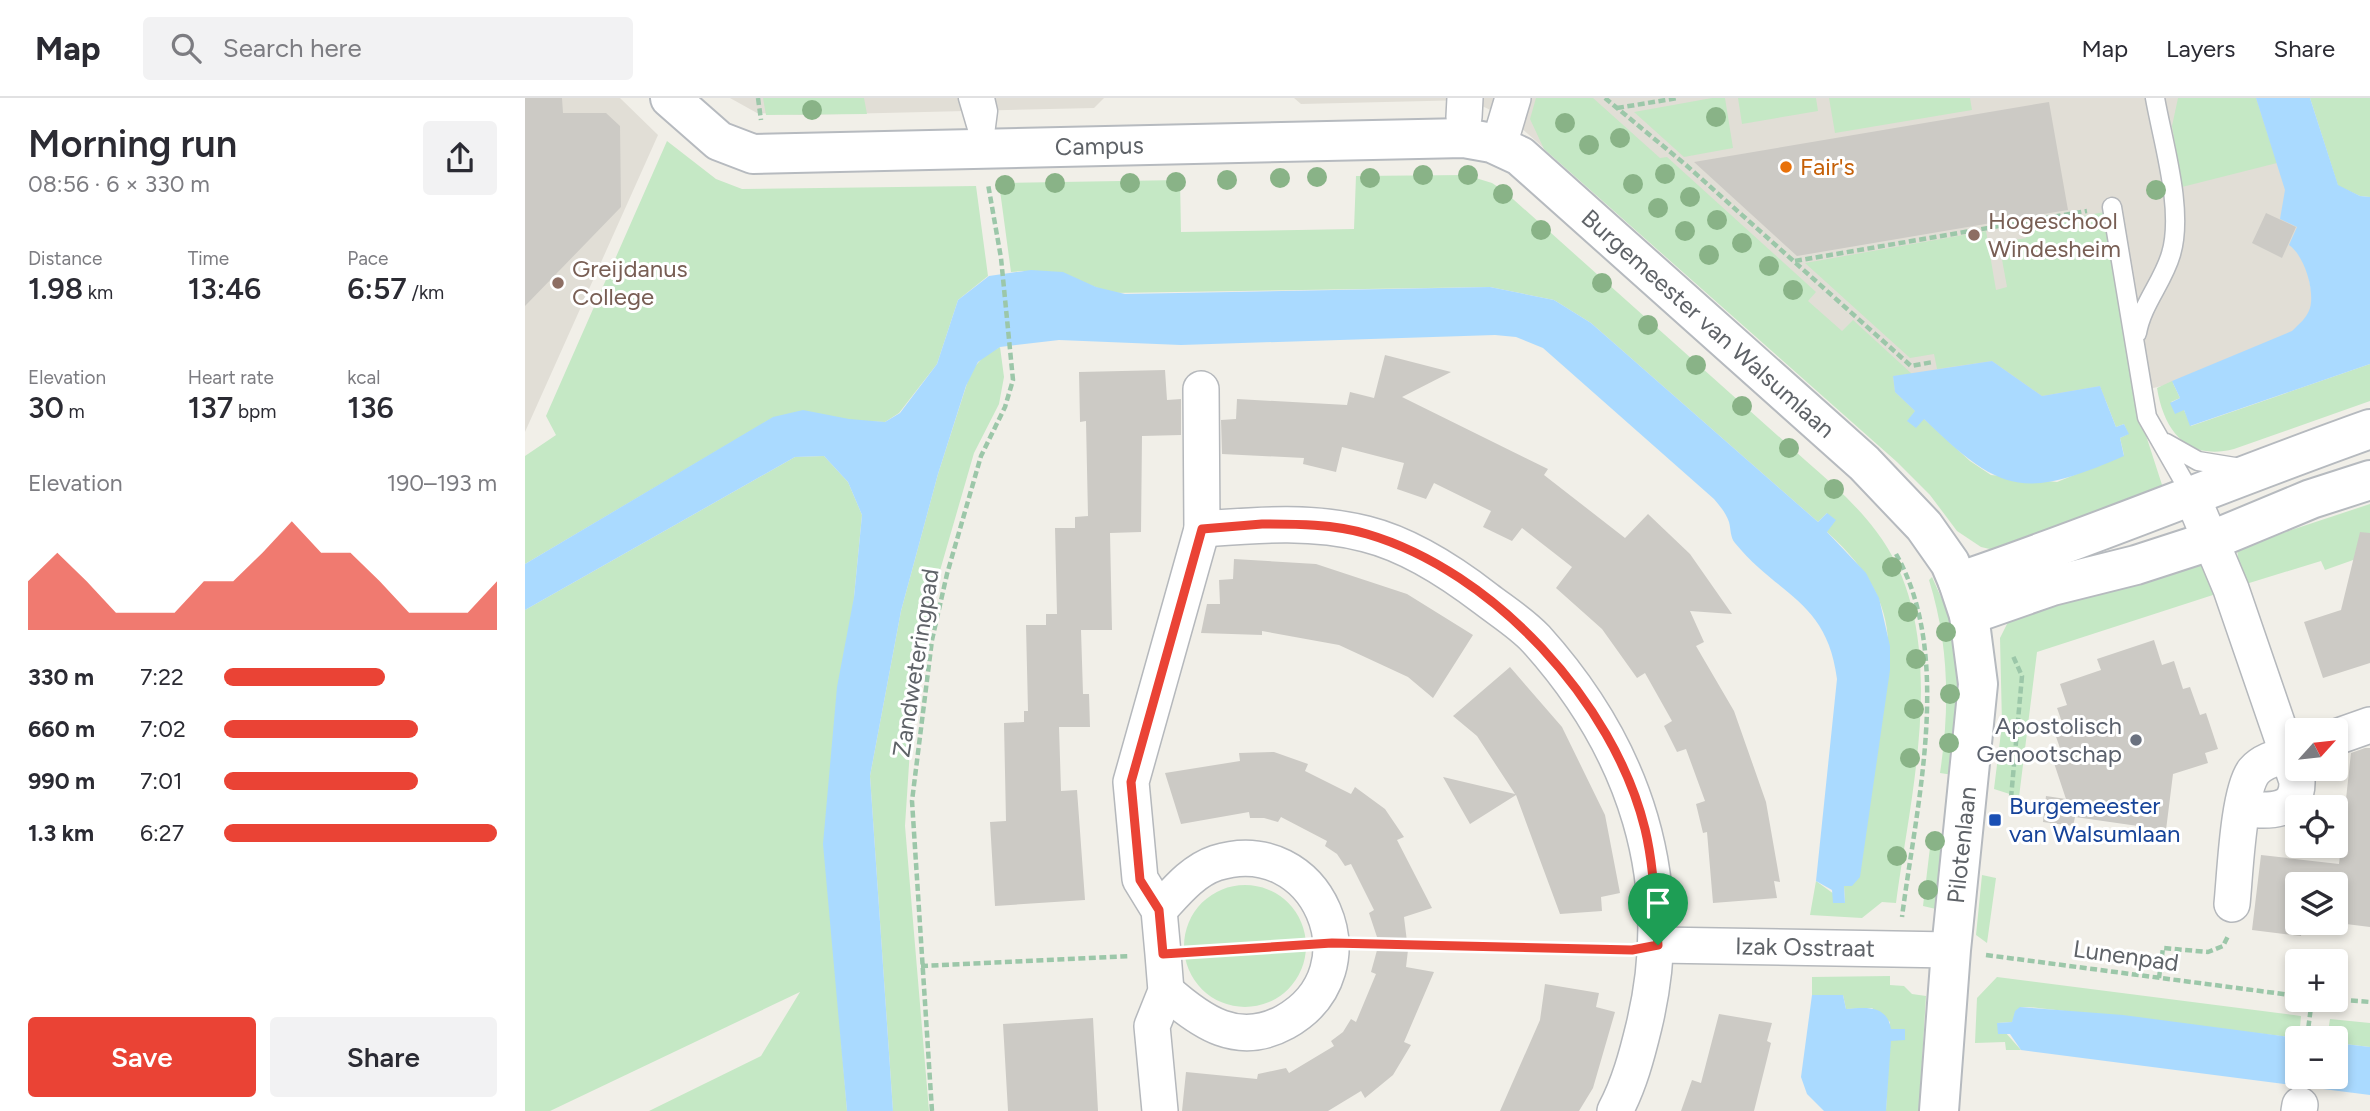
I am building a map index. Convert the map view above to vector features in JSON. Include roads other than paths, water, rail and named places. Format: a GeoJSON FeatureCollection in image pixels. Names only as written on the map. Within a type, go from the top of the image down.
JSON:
{"type":"FeatureCollection","features":[{"type":"Feature","properties":{"kind":"street","name":"Campus"},"geometry":{"type":"LineString","coordinates":[[670,98],[719,141],[753,154],[1450,138],[1499,145]]}},
{"type":"Feature","properties":{"kind":"street"},"geometry":{"type":"LineString","coordinates":[[1499,145],[1513,98]]}},
{"type":"Feature","properties":{"kind":"street","name":"Burgemeester van Walsumlaan"},"geometry":{"type":"LineString","coordinates":[[1499,145],[1526,162],[1864,463],[1924,526],[1949,563],[1963,598]]}},
{"type":"Feature","properties":{"kind":"street"},"geometry":{"type":"LineString","coordinates":[[1160,1111],[1152,1026],[1166,991],[1163,954],[1159,910],[1140,880],[1131,782],[1202,529],[1201,389]]}},
{"type":"Feature","properties":{"kind":"street"},"geometry":{"type":"LineString","coordinates":[[1963,598],[2070,544],[2191,494],[2370,429]]}},
{"type":"Feature","properties":{"kind":"street"},"geometry":{"type":"LineString","coordinates":[[1963,598],[2052,586],[2136,565],[2210,541],[2311,499],[2370,480]]}},
{"type":"Feature","properties":{"kind":"street"},"geometry":{"type":"LineString","coordinates":[[2191,494],[2231,589],[2285,734]]}},
{"type":"Feature","properties":{"kind":"street"},"geometry":{"type":"LineString","coordinates":[[1202,529],[1291,524],[1367,534],[1437,565],[1467,584],[1535,638],[1598,722],[1622,767],[1644,828],[1658,945],[1636,1058],[1615,1111]]}},
{"type":"Feature","properties":{"kind":"street","name":"Pilotenlaan"},"geometry":{"type":"LineString","coordinates":[[1939,1111],[1951,950],[1978,684],[1963,598]]}},
{"type":"Feature","properties":{"kind":"street"},"geometry":{"type":"LineString","coordinates":[[2349,733],[2370,726]]}},
{"type":"Feature","properties":{"kind":"street"},"geometry":{"type":"LineString","coordinates":[[2232,904],[2243,809],[2254,771],[2260,765],[2285,756]]}},
{"type":"Feature","properties":{"kind":"street"},"geometry":{"type":"LineString","coordinates":[[1159,910],[1191,877],[1214,864],[1241,858],[1268,861],[1293,873],[1313,891],[1326,915],[1332,943],[1329,969],[1318,993],[1300,1014],[1276,1027],[1249,1032],[1222,1030],[1197,1018],[1166,991]]}},
{"type":"Feature","properties":{"kind":"street","name":"Izak Osstraat"},"geometry":{"type":"LineString","coordinates":[[1658,945],[1951,950]]}},
{"type":"Feature","properties":{"kind":"lane"},"geometry":{"type":"LineString","coordinates":[[968,98],[983,149]]}},
{"type":"Feature","properties":{"kind":"lane"},"geometry":{"type":"LineString","coordinates":[[983,149],[988,111],[985,98]]}},
{"type":"Feature","properties":{"kind":"lane"},"geometry":{"type":"LineString","coordinates":[[2135,343],[2142,312],[2170,257],[2175,239],[2173,201],[2155,98]]}},
{"type":"Feature","properties":{"kind":"lane"},"geometry":{"type":"LineString","coordinates":[[2160,127],[2169,98]]}},
{"type":"Feature","properties":{"kind":"lane"},"geometry":{"type":"LineString","coordinates":[[2112,207],[2147,417],[2191,494]]}},
{"type":"Feature","properties":{"kind":"lane"},"geometry":{"type":"LineString","coordinates":[[2158,436],[2170,448],[2198,461],[2254,470]]}},
{"type":"Feature","properties":{"kind":"water"},"geometry":{"type":"Polygon","coordinates":[[[2256,98],[2310,98],[2338,185],[2360,196],[2370,197],[2370,364],[2190,426],[2184,410],[2175,414],[2170,403],[2180,398],[2172,381],[2292,331],[2305,318],[2310,308],[2311,292],[2304,265],[2289,245],[2297,227],[2280,219],[2285,190],[2256,98]]]}},
{"type":"Feature","properties":{"kind":"water"},"geometry":{"type":"Polygon","coordinates":[[[1031,270],[1063,272],[1096,287],[1125,294],[1490,287],[1554,300],[1591,323],[1818,522],[1827,513],[1836,520],[1827,532],[1866,573],[1879,598],[1890,646],[1890,670],[1860,877],[1852,886],[1844,886],[1845,903],[1833,903],[1832,890],[1816,881],[1837,679],[1832,653],[1823,632],[1812,615],[1751,561],[1735,543],[1728,519],[1714,499],[1543,348],[1516,337],[1495,335],[1181,345],[1059,340],[1000,347],[978,362],[966,386],[938,474],[901,611],[870,776],[893,1111],[847,1111],[823,844],[837,687],[854,597],[862,515],[848,482],[824,456],[795,457],[525,610],[525,564],[773,417],[803,410],[849,419],[885,422],[900,413],[937,364],[958,300],[989,276],[1031,270]]]}},
{"type":"Feature","properties":{"kind":"water"},"geometry":{"type":"Polygon","coordinates":[[[1992,361],[2042,396],[2100,386],[2116,427],[2124,424],[2129,434],[2120,438],[2124,456],[2062,479],[2038,483],[2016,482],[1995,475],[1974,463],[1924,419],[1916,428],[1907,421],[1915,411],[1895,392],[1893,376],[1992,361]]]}},
{"type":"Feature","properties":{"kind":"water"},"geometry":{"type":"Polygon","coordinates":[[[1812,995],[1843,995],[1846,1009],[1875,1009],[1885,1015],[1891,1029],[1905,1029],[1905,1040],[1891,1041],[1886,1111],[1824,1111],[1807,1094],[1801,1077],[1812,995]]]}},
{"type":"Feature","properties":{"kind":"water"},"geometry":{"type":"Polygon","coordinates":[[[2020,1007],[2123,1015],[2285,1036],[2285,1084],[2021,1050],[2010,1034],[1998,1034],[1997,1023],[2012,1022],[2015,1011],[2020,1007]]]}},
{"type":"Feature","properties":{"kind":"water"},"geometry":{"type":"Polygon","coordinates":[[[2348,1044],[2370,1047],[2370,1095],[2323,1089],[2348,1089],[2348,1044]]]}},
{"type":"Feature","properties":{"kind":"place","name":"Fair's"},"geometry":{"type":"Point","coordinates":[1786,167]}},
{"type":"Feature","properties":{"kind":"place","name":"Hogeschool Windesheim"},"geometry":{"type":"Point","coordinates":[1974,235]}},
{"type":"Feature","properties":{"kind":"place","name":"Greijdanus College"},"geometry":{"type":"Point","coordinates":[558,283]}},
{"type":"Feature","properties":{"kind":"place","name":"Apostolisch Genootschap"},"geometry":{"type":"Point","coordinates":[2136,740]}},
{"type":"Feature","properties":{"kind":"place","name":"Burgemeester van Walsumlaan"},"geometry":{"type":"Point","coordinates":[1995,820]}}]}
